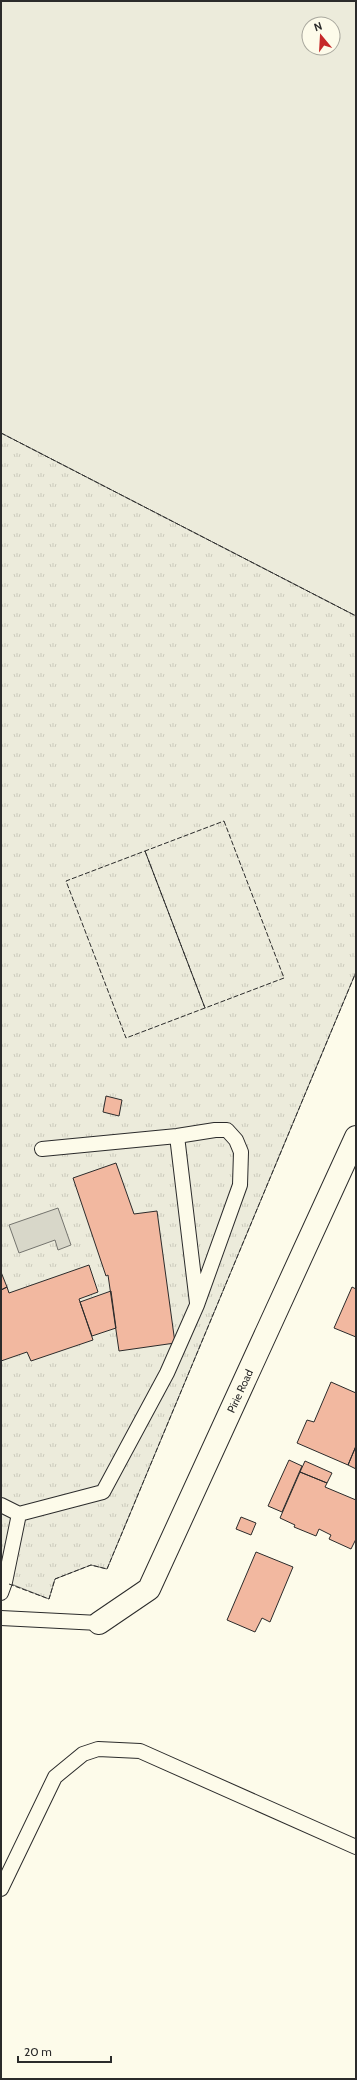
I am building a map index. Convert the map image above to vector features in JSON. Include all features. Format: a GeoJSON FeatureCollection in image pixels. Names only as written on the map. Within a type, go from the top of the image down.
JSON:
{"type":"FeatureCollection","features":[{"type":"Feature","properties":{"kind":"street","name":"Pirie Road"},"geometry":{"type":"LineString","coordinates":[[99,1623],[149,1590],[356,1137]]}},
{"type":"Feature","properties":{"kind":"lane"},"geometry":{"type":"LineString","coordinates":[[1,1505],[19,1514],[102,1492],[167,1373],[197,1305],[240,1186],[241,1152],[236,1140],[227,1130],[215,1130],[177,1136],[42,1149]]}},
{"type":"Feature","properties":{"kind":"lane"},"geometry":{"type":"LineString","coordinates":[[177,1136],[197,1305]]}},
{"type":"Feature","properties":{"kind":"lane"},"geometry":{"type":"LineString","coordinates":[[1,1593],[5,1582],[19,1514]]}},
{"type":"Feature","properties":{"kind":"lane"},"geometry":{"type":"LineString","coordinates":[[1,1618],[99,1623]]}},
{"type":"Feature","properties":{"kind":"lane"},"geometry":{"type":"LineString","coordinates":[[1,1889],[55,1777],[83,1754],[98,1749],[140,1751],[356,1847]]}},
{"type":"Feature","properties":{"kind":"green space"},"geometry":{"type":"Polygon","coordinates":[[[1,1],[356,1],[356,616],[1,433],[1,1]]]}},
{"type":"Feature","properties":{"kind":"green space"},"geometry":{"type":"Polygon","coordinates":[[[1,433],[356,616],[356,972],[107,1569],[91,1565],[55,1579],[49,1599],[1,1580],[1,433]]]}},
{"type":"Feature","properties":{"kind":"shaded area"},"geometry":{"type":"Polygon","coordinates":[[[58,1208],[71,1245],[58,1250],[55,1240],[19,1253],[9,1225],[58,1208]]]}},
{"type":"Feature","properties":{"kind":"building"},"geometry":{"type":"Polygon","coordinates":[[[106,1096],[122,1100],[119,1116],[103,1112],[106,1096]]]}},
{"type":"Feature","properties":{"kind":"building"},"geometry":{"type":"Polygon","coordinates":[[[116,1163],[134,1214],[157,1211],[175,1343],[119,1351],[108,1275],[106,1276],[73,1178],[116,1163]]]}},
{"type":"Feature","properties":{"kind":"building"},"geometry":{"type":"Polygon","coordinates":[[[89,1265],[98,1292],[79,1299],[93,1340],[31,1361],[27,1352],[1,1361],[1,1290],[7,1287],[9,1293],[89,1265]]]}},
{"type":"Feature","properties":{"kind":"building"},"geometry":{"type":"Polygon","coordinates":[[[1,1272],[7,1287],[1,1290],[1,1272]]]}},
{"type":"Feature","properties":{"kind":"building"},"geometry":{"type":"Polygon","coordinates":[[[352,1287],[356,1289],[356,1337],[334,1328],[352,1287]]]}},
{"type":"Feature","properties":{"kind":"building"},"geometry":{"type":"Polygon","coordinates":[[[111,1291],[116,1328],[92,1336],[80,1302],[111,1291]]]}},
{"type":"Feature","properties":{"kind":"building"},"geometry":{"type":"Polygon","coordinates":[[[331,1382],[356,1393],[356,1446],[348,1465],[297,1443],[307,1420],[314,1422],[331,1382]]]}},
{"type":"Feature","properties":{"kind":"building"},"geometry":{"type":"Polygon","coordinates":[[[356,1446],[356,1469],[348,1465],[356,1446]]]}},
{"type":"Feature","properties":{"kind":"building"},"geometry":{"type":"Polygon","coordinates":[[[289,1460],[302,1466],[282,1512],[268,1506],[289,1460]]]}},
{"type":"Feature","properties":{"kind":"building"},"geometry":{"type":"Polygon","coordinates":[[[305,1461],[332,1473],[327,1483],[300,1472],[305,1461]]]}},
{"type":"Feature","properties":{"kind":"building"},"geometry":{"type":"Polygon","coordinates":[[[300,1472],[327,1483],[325,1487],[356,1500],[356,1539],[351,1549],[329,1539],[331,1535],[319,1529],[316,1536],[294,1527],[295,1525],[280,1518],[300,1472]]]}},
{"type":"Feature","properties":{"kind":"building"},"geometry":{"type":"Polygon","coordinates":[[[241,1517],[256,1523],[251,1535],[236,1529],[241,1517]]]}},
{"type":"Feature","properties":{"kind":"building"},"geometry":{"type":"Polygon","coordinates":[[[256,1552],[293,1567],[270,1622],[262,1618],[255,1632],[227,1620],[256,1552]]]}},
{"type":"Feature","properties":{"kind":"fence"},"geometry":{"type":"LineString","coordinates":[[1,433],[356,616]]}},
{"type":"Feature","properties":{"kind":"fence"},"geometry":{"type":"LineString","coordinates":[[224,821],[284,978],[205,1008],[145,851],[224,821]]}},
{"type":"Feature","properties":{"kind":"fence"},"geometry":{"type":"LineString","coordinates":[[145,851],[205,1008],[126,1038],[66,881],[145,851]]}},
{"type":"Feature","properties":{"kind":"fence"},"geometry":{"type":"LineString","coordinates":[[9,1584],[49,1599],[55,1579],[91,1565],[107,1569],[356,972]]}}]}
